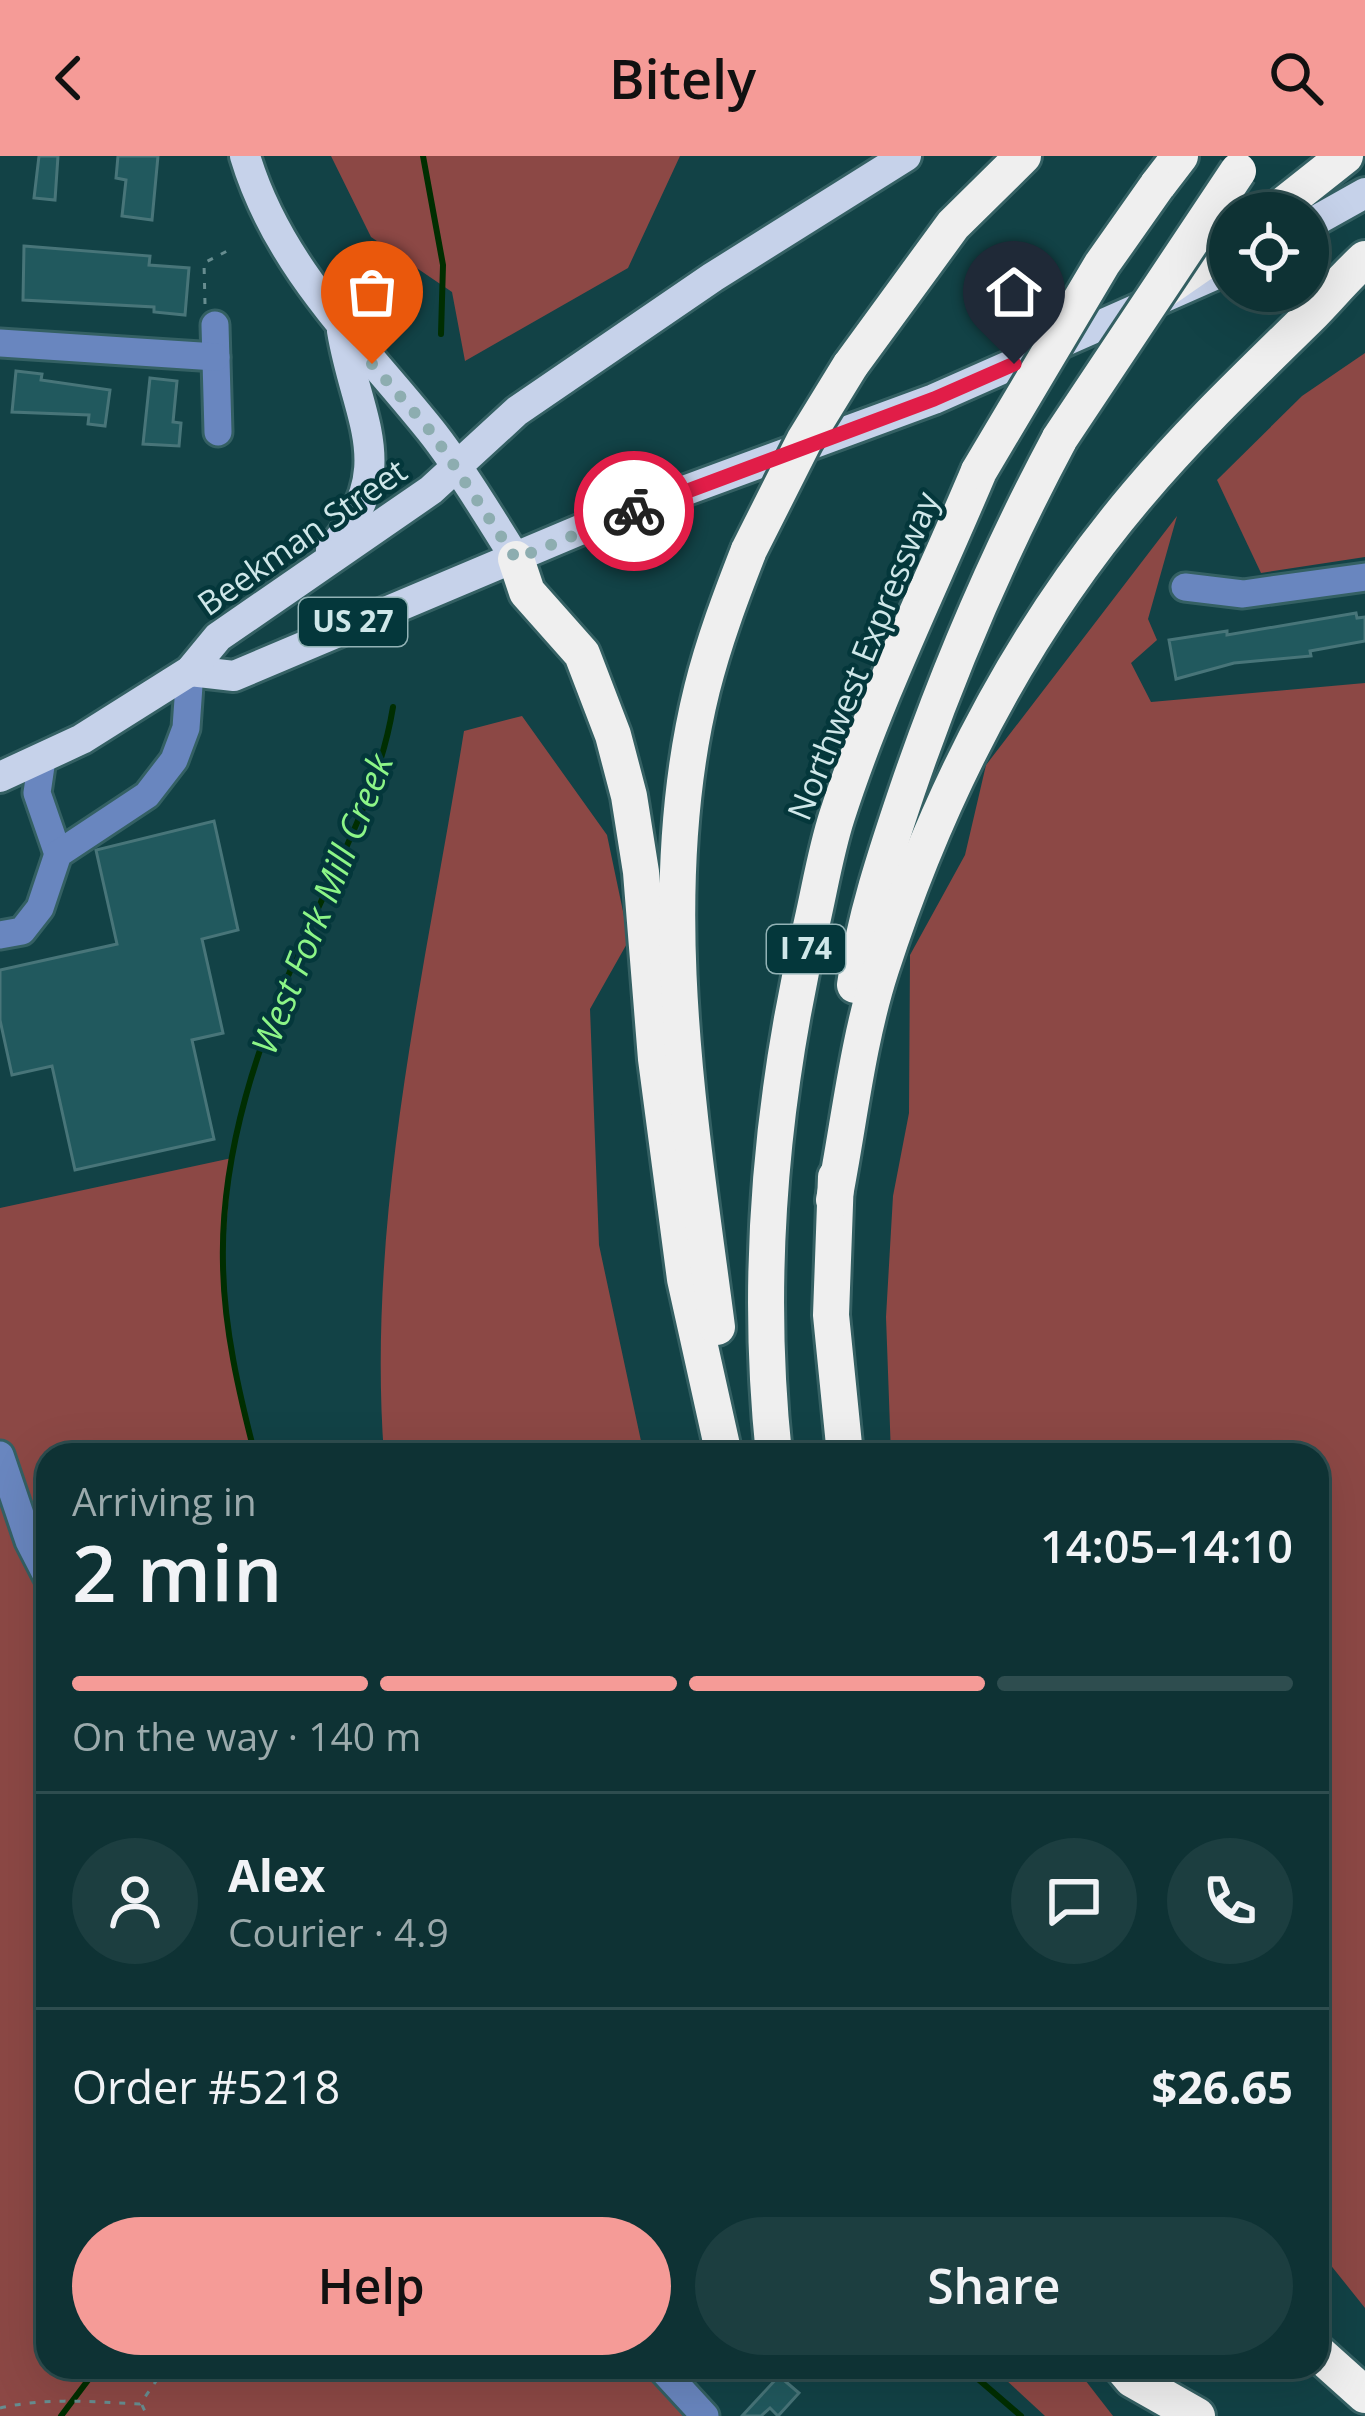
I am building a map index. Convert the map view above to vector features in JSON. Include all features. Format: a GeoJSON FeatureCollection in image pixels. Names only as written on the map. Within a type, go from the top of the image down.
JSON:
{"type":"FeatureCollection","features":[{"type":"Feature","properties":{"kind":"highway"},"geometry":{"type":"LineString","coordinates":[[733,1443],[688,1063],[679,864],[687,773],[701,692],[749,550],[804,441],[850,366],[953,225],[1022,156]]}},
{"type":"Feature","properties":{"kind":"highway","name":"Northwest Expressway"},"geometry":{"type":"LineString","coordinates":[[773,1443],[766,1341],[771,1172],[802,964],[836,818],[885,687],[979,471],[1102,264],[1180,156]]}},
{"type":"Feature","properties":{"kind":"highway"},"geometry":{"type":"LineString","coordinates":[[1300,192],[1345,156]]}},
{"type":"Feature","properties":{"kind":"highway","name":"I 74"},"geometry":{"type":"LineString","coordinates":[[844,1443],[831,1316],[834,1200],[857,970],[886,853],[934,711],[1000,549],[1060,438],[1243,164]]}},
{"type":"Feature","properties":{"kind":"highway","name":"US 27"},"geometry":{"type":"LineString","coordinates":[[1133,312],[1209,259]]}},
{"type":"Feature","properties":{"kind":"highway"},"geometry":{"type":"LineString","coordinates":[[834,1200],[865,1028],[880,972],[933,822],[1011,670],[1079,568],[1136,496],[1206,418],[1365,259]]}},
{"type":"Feature","properties":{"kind":"highway"},"geometry":{"type":"LineString","coordinates":[[1311,315],[1365,278]]}},
{"type":"Feature","properties":{"kind":"highway"},"geometry":{"type":"LineString","coordinates":[[516,559],[527,592],[582,654],[614,735],[629,796],[682,1260],[721,1443]]}},
{"type":"Feature","properties":{"kind":"highway"},"geometry":{"type":"LineString","coordinates":[[1329,2362],[1365,2395]]}},
{"type":"Feature","properties":{"kind":"highway"},"geometry":{"type":"LineString","coordinates":[[1132,2379],[1198,2416]]}},
{"type":"Feature","properties":{"kind":"highway"},"geometry":{"type":"LineString","coordinates":[[1168,2379],[1198,2416]]}},
{"type":"Feature","properties":{"kind":"main road"},"geometry":{"type":"LineString","coordinates":[[245,156],[274,227],[341,329],[458,468],[516,559]]}},
{"type":"Feature","properties":{"kind":"main road","name":"Beekman Street"},"geometry":{"type":"LineString","coordinates":[[190,671],[218,638],[458,468],[517,411],[605,349],[906,156]]}},
{"type":"Feature","properties":{"kind":"main road"},"geometry":{"type":"LineString","coordinates":[[1329,213],[1365,193]]}},
{"type":"Feature","properties":{"kind":"main road"},"geometry":{"type":"LineString","coordinates":[[1133,312],[1209,278]]}},
{"type":"Feature","properties":{"kind":"main road","name":"US 27"},"geometry":{"type":"LineString","coordinates":[[0,777],[42,759],[190,671],[234,676],[594,524],[934,399],[1133,312]]}},
{"type":"Feature","properties":{"kind":"main road"},"geometry":{"type":"LineString","coordinates":[[308,577],[358,510],[372,459],[365,418],[352,391],[341,329]]}},
{"type":"Feature","properties":{"kind":"main road"},"geometry":{"type":"LineString","coordinates":[[0,754],[42,759]]}},
{"type":"Feature","properties":{"kind":"street"},"geometry":{"type":"LineString","coordinates":[[210,314],[218,432]]}},
{"type":"Feature","properties":{"kind":"street"},"geometry":{"type":"LineString","coordinates":[[0,343],[216,357]]}},
{"type":"Feature","properties":{"kind":"street"},"geometry":{"type":"LineString","coordinates":[[1185,587],[1243,594],[1365,578]]}},
{"type":"Feature","properties":{"kind":"street"},"geometry":{"type":"LineString","coordinates":[[58,854],[148,795],[174,760],[186,728],[190,671]]}},
{"type":"Feature","properties":{"kind":"street"},"geometry":{"type":"LineString","coordinates":[[0,935],[22,932],[40,908],[58,854],[37,793],[42,759]]}},
{"type":"Feature","properties":{"kind":"street"},"geometry":{"type":"LineString","coordinates":[[0,1455],[36,1556]]}},
{"type":"Feature","properties":{"kind":"street"},"geometry":{"type":"LineString","coordinates":[[671,2379],[705,2416]]}},
{"type":"Feature","properties":{"kind":"path"},"geometry":{"type":"LineString","coordinates":[[210,314],[204,263],[232,248]]}},
{"type":"Feature","properties":{"kind":"path"},"geometry":{"type":"LineString","coordinates":[[140,2404],[158,2379]]}},
{"type":"Feature","properties":{"kind":"path"},"geometry":{"type":"LineString","coordinates":[[0,2408],[57,2397],[82,2404],[140,2404]]}},
{"type":"Feature","properties":{"kind":"path"},"geometry":{"type":"LineString","coordinates":[[140,2404],[147,2416]]}},
{"type":"Feature","properties":{"kind":"shaded area"},"geometry":{"type":"Polygon","coordinates":[[[331,156],[680,156],[628,268],[465,361],[452,292],[371,237],[331,156]]]}},
{"type":"Feature","properties":{"kind":"shaded area"},"geometry":{"type":"Polygon","coordinates":[[[1365,353],[1365,557],[1261,573],[1217,480],[1302,396],[1365,353]]]}},
{"type":"Feature","properties":{"kind":"shaded area"},"geometry":{"type":"Polygon","coordinates":[[[1177,516],[1148,619],[1157,640],[1131,663],[1151,702],[1365,683],[1365,2308],[1329,2263],[1329,1443],[891,1443],[886,1317],[893,1196],[909,1113],[910,955],[965,855],[986,765],[1177,516]]]}},
{"type":"Feature","properties":{"kind":"shaded area"},"geometry":{"type":"Polygon","coordinates":[[[522,716],[607,835],[629,940],[590,1009],[599,1245],[641,1443],[384,1443],[381,1364],[391,1183],[464,731],[522,716]]]}},
{"type":"Feature","properties":{"kind":"shaded area"},"geometry":{"type":"Polygon","coordinates":[[[232,1158],[223,1264],[234,1374],[252,1443],[36,1443],[36,2379],[671,2379],[705,2416],[0,2416],[0,1500],[11,1498],[0,1455],[0,1208],[232,1158]]]}},
{"type":"Feature","properties":{"kind":"shaded area"},"geometry":{"type":"Polygon","coordinates":[[[1005,2379],[1084,2379],[1113,2416],[1045,2416],[1005,2379]]]}},
{"type":"Feature","properties":{"kind":"building"},"geometry":{"type":"Polygon","coordinates":[[[39,156],[58,156],[55,200],[34,198],[39,156]]]}},
{"type":"Feature","properties":{"kind":"building"},"geometry":{"type":"Polygon","coordinates":[[[118,156],[158,156],[152,220],[122,216],[126,180],[116,178],[118,156]]]}},
{"type":"Feature","properties":{"kind":"building"},"geometry":{"type":"Polygon","coordinates":[[[24,246],[150,256],[149,265],[189,268],[185,315],[154,312],[154,307],[23,300],[24,246]]]}},
{"type":"Feature","properties":{"kind":"building"},"geometry":{"type":"Polygon","coordinates":[[[16,371],[42,374],[41,380],[110,390],[105,426],[88,424],[89,415],[12,412],[16,371]]]}},
{"type":"Feature","properties":{"kind":"building"},"geometry":{"type":"Polygon","coordinates":[[[150,378],[177,381],[173,422],[181,423],[179,446],[143,444],[150,378]]]}},
{"type":"Feature","properties":{"kind":"building"},"geometry":{"type":"Polygon","coordinates":[[[1356,613],[1357,618],[1365,617],[1365,641],[1310,651],[1311,656],[1234,663],[1176,679],[1169,640],[1356,613]]]}},
{"type":"Feature","properties":{"kind":"building"},"geometry":{"type":"Polygon","coordinates":[[[214,821],[238,930],[202,939],[223,1033],[192,1040],[214,1139],[75,1170],[52,1066],[12,1075],[0,1020],[0,970],[117,944],[96,850],[214,821]]]}},
{"type":"Feature","properties":{"kind":"building"},"geometry":{"type":"Polygon","coordinates":[[[776,2379],[799,2393],[778,2416],[770,2408],[761,2416],[742,2416],[776,2379]]]}},
{"type":"Feature","properties":{"kind":"waterway","name":"West Fork Mill Creek"},"geometry":{"type":"LineString","coordinates":[[423,156],[443,265],[441,334]]}},
{"type":"Feature","properties":{"kind":"waterway","name":"West Fork Mill Creek"},"geometry":{"type":"LineString","coordinates":[[252,1443],[233,1361],[224,1289],[224,1223],[235,1138],[272,1015],[368,796],[393,707]]}},
{"type":"Feature","properties":{"kind":"waterway"},"geometry":{"type":"LineString","coordinates":[[61,2416],[89,2379]]}},
{"type":"Feature","properties":{"kind":"waterway","name":"West Fork Mill Creek"},"geometry":{"type":"LineString","coordinates":[[978,2379],[1021,2416]]}},
{"type":"Feature","properties":{"kind":"way so far"},"geometry":{"type":"LineString","coordinates":[[372,364],[433,434],[516,559],[634,511]]}},
{"type":"Feature","properties":{"kind":"route"},"geometry":{"type":"LineString","coordinates":[[634,511],[934,399],[1014,364]]}}]}
